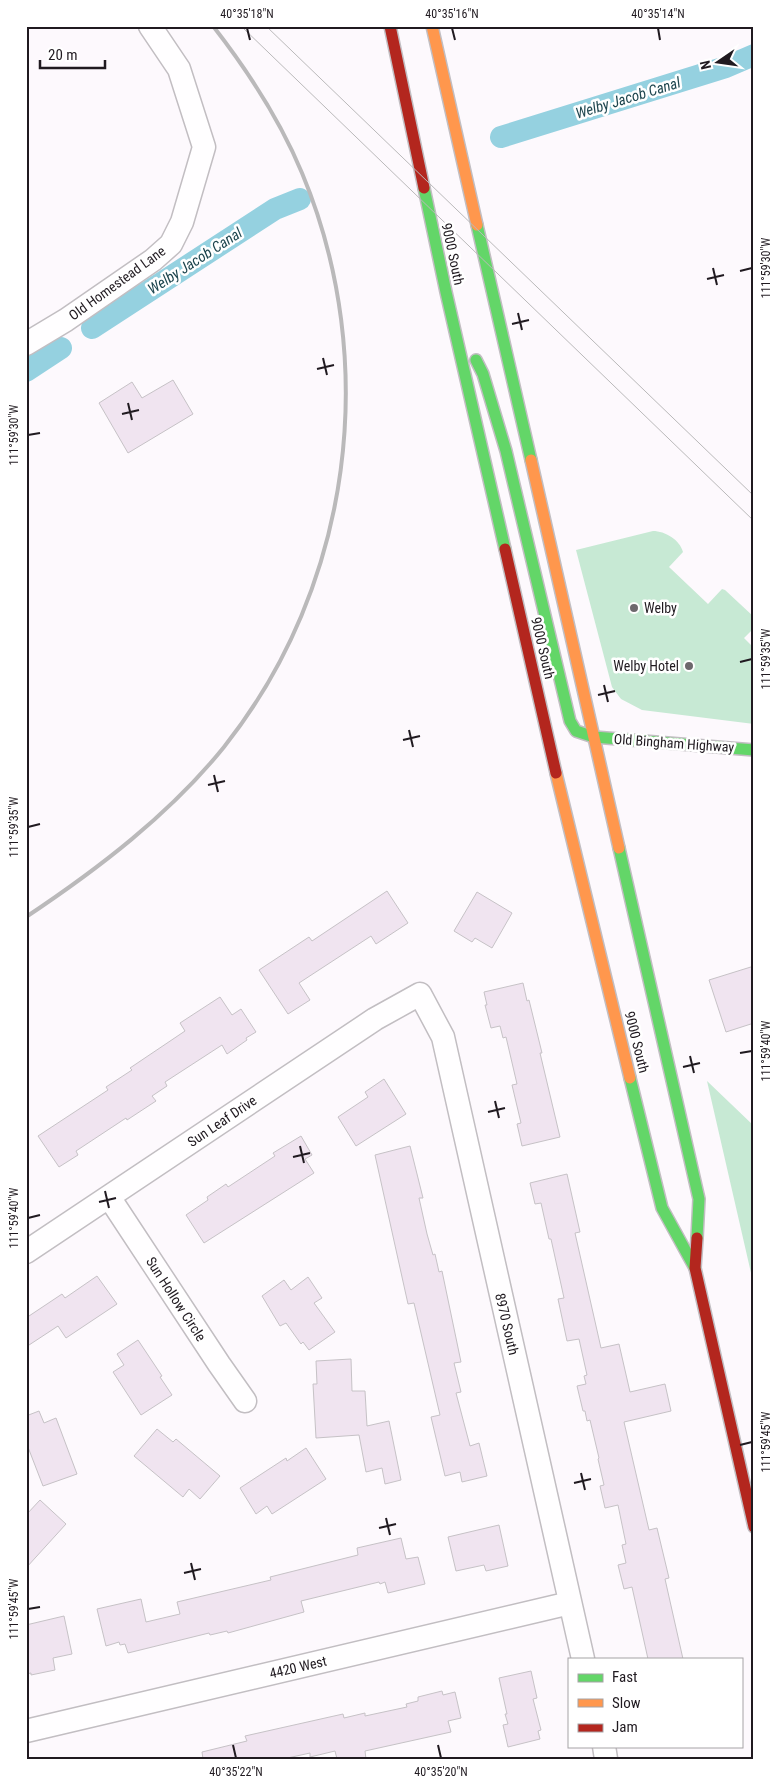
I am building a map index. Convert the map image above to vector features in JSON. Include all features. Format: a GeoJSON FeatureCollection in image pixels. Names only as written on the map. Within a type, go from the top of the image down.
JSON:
{"type":"FeatureCollection","features":[{"type":"Feature","properties":{"kind":"main road","name":"9000 South"},"geometry":{"type":"LineString","coordinates":[[390,26],[446,292],[551,751],[662,1208],[695,1268],[754,1527]]}},
{"type":"Feature","properties":{"kind":"main road","name":"9000 South"},"geometry":{"type":"LineString","coordinates":[[432,26],[699,1199],[695,1268]]}},
{"type":"Feature","properties":{"kind":"main road"},"geometry":{"type":"LineString","coordinates":[[446,292],[483,374],[506,451],[570,721],[576,731],[594,737]]}},
{"type":"Feature","properties":{"kind":"main road","name":"Old Bingham Highway"},"geometry":{"type":"LineString","coordinates":[[594,737],[754,750]]}},
{"type":"Feature","properties":{"kind":"street","name":"Old Homestead Lane"},"geometry":{"type":"LineString","coordinates":[[26,344],[66,320],[153,260],[171,244],[182,222],[204,148],[180,69],[150,26]]}},
{"type":"Feature","properties":{"kind":"street","name":"Sun Leaf Drive"},"geometry":{"type":"LineString","coordinates":[[26,1252],[376,1019],[420,994]]}},
{"type":"Feature","properties":{"kind":"street","name":"8970 South"},"geometry":{"type":"LineString","coordinates":[[420,994],[443,1037],[583,1658]]}},
{"type":"Feature","properties":{"kind":"street","name":"Sun Hollow Circle"},"geometry":{"type":"LineString","coordinates":[[109,1197],[213,1356],[245,1401]]}},
{"type":"Feature","properties":{"kind":"street","name":"4420 West"},"geometry":{"type":"LineString","coordinates":[[26,1731],[570,1603]]}},
{"type":"Feature","properties":{"kind":"green space"},"geometry":{"type":"Polygon","coordinates":[[[653,531],[667,534],[679,544],[683,552],[669,567],[708,604],[722,589],[754,617],[754,628],[744,638],[754,648],[754,724],[642,710],[621,699],[612,687],[576,550],[653,531]]]}},
{"type":"Feature","properties":{"kind":"green space"},"geometry":{"type":"Polygon","coordinates":[[[707,1081],[754,1126],[754,1286],[707,1081]]]}},
{"type":"Feature","properties":{"kind":"building"},"geometry":{"type":"Polygon","coordinates":[[[173,380],[193,414],[128,453],[99,403],[132,382],[142,398],[173,380]]]}},
{"type":"Feature","properties":{"kind":"building"},"geometry":{"type":"Polygon","coordinates":[[[387,891],[408,923],[376,944],[371,936],[299,983],[310,1000],[288,1014],[259,970],[309,937],[312,941],[387,891]]]}},
{"type":"Feature","properties":{"kind":"building"},"geometry":{"type":"Polygon","coordinates":[[[477,892],[512,913],[492,948],[475,938],[472,942],[454,931],[477,892]]]}},
{"type":"Feature","properties":{"kind":"building"},"geometry":{"type":"Polygon","coordinates":[[[754,966],[754,1023],[726,1032],[709,980],[754,966]]]}},
{"type":"Feature","properties":{"kind":"building"},"geometry":{"type":"Polygon","coordinates":[[[523,983],[542,1053],[540,1053],[560,1137],[522,1146],[517,1124],[521,1123],[512,1085],[517,1084],[506,1037],[503,1038],[500,1026],[491,1028],[484,992],[523,983]]]}},
{"type":"Feature","properties":{"kind":"building"},"geometry":{"type":"Polygon","coordinates":[[[220,997],[232,1015],[241,1009],[256,1032],[227,1054],[222,1045],[165,1082],[167,1086],[152,1096],[156,1101],[76,1151],[78,1155],[59,1167],[38,1136],[108,1090],[106,1087],[132,1070],[130,1068],[185,1031],[180,1023],[220,997]]]}},
{"type":"Feature","properties":{"kind":"building"},"geometry":{"type":"Polygon","coordinates":[[[384,1079],[406,1114],[356,1146],[338,1117],[368,1097],[365,1092],[384,1079]]]}},
{"type":"Feature","properties":{"kind":"building"},"geometry":{"type":"Polygon","coordinates":[[[301,1136],[312,1155],[305,1159],[314,1173],[204,1243],[186,1215],[208,1200],[207,1197],[226,1184],[228,1187],[275,1156],[273,1153],[301,1136]]]}},
{"type":"Feature","properties":{"kind":"building"},"geometry":{"type":"Polygon","coordinates":[[[410,1146],[423,1198],[419,1198],[427,1234],[433,1255],[435,1254],[439,1272],[442,1271],[461,1362],[454,1363],[461,1392],[456,1393],[470,1446],[479,1443],[487,1476],[462,1482],[460,1472],[445,1476],[431,1417],[440,1415],[414,1303],[408,1304],[375,1155],[410,1146]]]}},
{"type":"Feature","properties":{"kind":"building"},"geometry":{"type":"Polygon","coordinates":[[[567,1174],[580,1232],[575,1233],[601,1348],[619,1344],[630,1392],[665,1384],[671,1411],[624,1422],[649,1530],[657,1528],[669,1578],[665,1579],[683,1658],[648,1658],[632,1587],[624,1589],[618,1565],[626,1563],[622,1545],[626,1544],[618,1505],[605,1508],[600,1486],[604,1485],[599,1458],[590,1420],[587,1421],[585,1411],[583,1411],[577,1386],[586,1384],[584,1376],[587,1375],[579,1339],[567,1341],[558,1299],[564,1298],[551,1239],[549,1239],[541,1203],[535,1204],[530,1183],[567,1174]]]}},
{"type":"Feature","properties":{"kind":"building"},"geometry":{"type":"Polygon","coordinates":[[[97,1276],[117,1304],[66,1338],[58,1326],[26,1347],[26,1318],[62,1294],[65,1298],[97,1276]]]}},
{"type":"Feature","properties":{"kind":"building"},"geometry":{"type":"Polygon","coordinates":[[[308,1277],[322,1298],[314,1303],[335,1332],[309,1350],[303,1342],[301,1344],[286,1323],[280,1326],[262,1296],[284,1280],[291,1290],[308,1277]]]}},
{"type":"Feature","properties":{"kind":"building"},"geometry":{"type":"Polygon","coordinates":[[[138,1340],[172,1395],[141,1415],[113,1372],[124,1365],[117,1354],[138,1340]]]}},
{"type":"Feature","properties":{"kind":"building"},"geometry":{"type":"Polygon","coordinates":[[[351,1359],[352,1391],[365,1391],[367,1426],[389,1421],[401,1480],[385,1484],[382,1468],[366,1472],[359,1435],[316,1438],[313,1384],[317,1384],[316,1361],[351,1359]]]}},
{"type":"Feature","properties":{"kind":"building"},"geometry":{"type":"Polygon","coordinates":[[[39,1411],[44,1423],[56,1418],[77,1474],[43,1486],[26,1442],[26,1416],[39,1411]]]}},
{"type":"Feature","properties":{"kind":"building"},"geometry":{"type":"Polygon","coordinates":[[[157,1429],[173,1442],[176,1439],[220,1476],[200,1499],[189,1489],[183,1497],[134,1456],[157,1429]]]}},
{"type":"Feature","properties":{"kind":"building"},"geometry":{"type":"Polygon","coordinates":[[[306,1448],[326,1479],[272,1514],[267,1506],[256,1514],[240,1488],[286,1458],[287,1461],[306,1448]]]}},
{"type":"Feature","properties":{"kind":"building"},"geometry":{"type":"Polygon","coordinates":[[[40,1500],[66,1524],[26,1568],[26,1515],[40,1500]]]}},
{"type":"Feature","properties":{"kind":"building"},"geometry":{"type":"Polygon","coordinates":[[[499,1525],[508,1566],[486,1571],[484,1565],[456,1571],[448,1537],[499,1525]]]}},
{"type":"Feature","properties":{"kind":"building"},"geometry":{"type":"Polygon","coordinates":[[[401,1538],[406,1559],[418,1557],[425,1584],[388,1593],[385,1582],[380,1584],[379,1582],[301,1601],[304,1612],[228,1633],[227,1631],[210,1635],[209,1633],[128,1653],[125,1644],[120,1645],[119,1642],[106,1646],[97,1609],[141,1599],[146,1622],[180,1614],[177,1602],[271,1580],[270,1577],[358,1555],[357,1548],[401,1538]]]}},
{"type":"Feature","properties":{"kind":"building"},"geometry":{"type":"Polygon","coordinates":[[[64,1616],[72,1654],[53,1658],[55,1670],[31,1675],[31,1673],[26,1674],[26,1625],[64,1616]]]}},
{"type":"Feature","properties":{"kind":"building"},"geometry":{"type":"Polygon","coordinates":[[[531,1671],[537,1698],[533,1699],[541,1730],[538,1731],[540,1739],[508,1747],[503,1725],[508,1724],[505,1714],[507,1714],[499,1678],[531,1671]]]}},
{"type":"Feature","properties":{"kind":"building"},"geometry":{"type":"Polygon","coordinates":[[[442,1691],[443,1695],[455,1692],[461,1718],[448,1721],[451,1732],[365,1751],[366,1759],[337,1759],[335,1751],[310,1757],[310,1753],[283,1759],[203,1759],[202,1752],[247,1741],[245,1736],[343,1714],[344,1718],[365,1713],[365,1716],[407,1707],[406,1704],[418,1701],[418,1697],[442,1691]]]}},
{"type":"Feature","properties":{"kind":"waterway","name":"Welby Jacob Canal"},"geometry":{"type":"LineString","coordinates":[[501,137],[726,67],[754,55]]}},
{"type":"Feature","properties":{"kind":"waterway","name":"Welby Jacob Canal"},"geometry":{"type":"LineString","coordinates":[[92,328],[275,209],[300,199]]}},
{"type":"Feature","properties":{"kind":"waterway","name":"Welby Jacob Canal"},"geometry":{"type":"LineString","coordinates":[[26,371],[61,348]]}},
{"type":"Feature","properties":{"kind":"tram line"},"geometry":{"type":"LineString","coordinates":[[241,26],[754,521]]}},
{"type":"Feature","properties":{"kind":"tram line"},"geometry":{"type":"LineString","coordinates":[[266,26],[754,496]]}},
{"type":"Feature","properties":{"kind":"railway"},"geometry":{"type":"LineString","coordinates":[[26,917],[80,880],[157,818],[203,772],[224,747],[267,684],[301,616],[326,544],[341,471],[346,395],[341,320],[327,245],[302,173],[284,134],[251,78],[213,26]]}},
{"type":"Feature","properties":{"kind":"traffic: fast"},"geometry":{"type":"LineString","coordinates":[[424,188],[505,549]]}},
{"type":"Feature","properties":{"kind":"traffic: fast"},"geometry":{"type":"LineString","coordinates":[[477,225],[531,460]]}},
{"type":"Feature","properties":{"kind":"traffic: fast"},"geometry":{"type":"LineString","coordinates":[[476,360],[483,374],[506,451],[570,721],[576,731],[594,737]]}},
{"type":"Feature","properties":{"kind":"traffic: fast"},"geometry":{"type":"LineString","coordinates":[[594,737],[754,750]]}},
{"type":"Feature","properties":{"kind":"traffic: fast"},"geometry":{"type":"LineString","coordinates":[[619,848],[699,1199],[697,1238]]}},
{"type":"Feature","properties":{"kind":"traffic: fast"},"geometry":{"type":"LineString","coordinates":[[630,1078],[662,1208],[695,1268]]}},
{"type":"Feature","properties":{"kind":"traffic: slow"},"geometry":{"type":"LineString","coordinates":[[432,26],[477,225]]}},
{"type":"Feature","properties":{"kind":"traffic: slow"},"geometry":{"type":"LineString","coordinates":[[531,460],[619,848]]}},
{"type":"Feature","properties":{"kind":"traffic: slow"},"geometry":{"type":"LineString","coordinates":[[556,773],[630,1078]]}},
{"type":"Feature","properties":{"kind":"traffic: jam"},"geometry":{"type":"LineString","coordinates":[[390,26],[424,188]]}},
{"type":"Feature","properties":{"kind":"traffic: jam"},"geometry":{"type":"LineString","coordinates":[[505,549],[556,773]]}},
{"type":"Feature","properties":{"kind":"traffic: jam"},"geometry":{"type":"LineString","coordinates":[[697,1238],[695,1268],[754,1527]]}},
{"type":"Feature","properties":{"kind":"place","name":"Welby"},"geometry":{"type":"Point","coordinates":[634,608]}},
{"type":"Feature","properties":{"kind":"place","name":"Welby Hotel"},"geometry":{"type":"Point","coordinates":[689,666]}}]}
